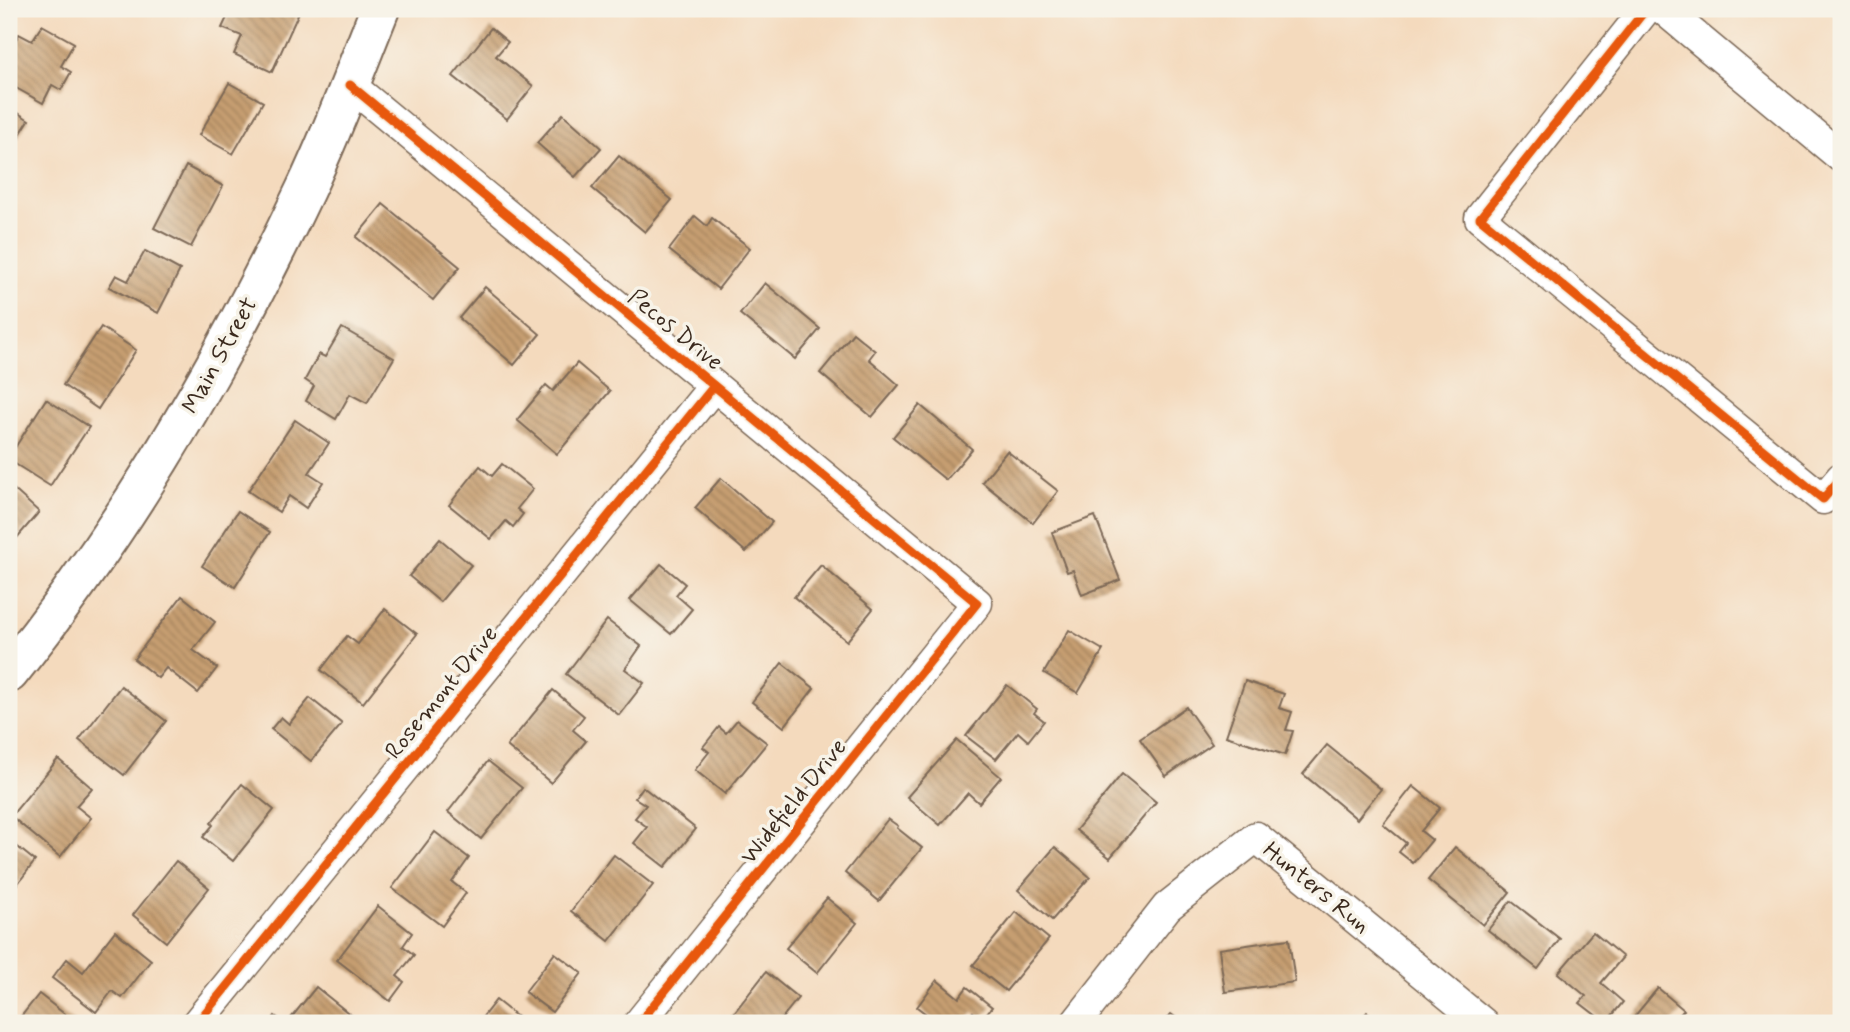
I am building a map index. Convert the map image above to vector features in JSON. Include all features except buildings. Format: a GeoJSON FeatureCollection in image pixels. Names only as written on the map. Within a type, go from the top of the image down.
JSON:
{"type":"FeatureCollection","features":[{"type":"Feature","properties":{"kind":"main road","name":"Main Street"},"geometry":{"type":"LineString","coordinates":[[9,673],[112,533],[203,386],[259,285],[306,188],[380,9]]}},
{"type":"Feature","properties":{"kind":"street"},"geometry":{"type":"LineString","coordinates":[[1646,9],[1480,218],[1823,499],[1841,478]]}},
{"type":"Feature","properties":{"kind":"street"},"geometry":{"type":"LineString","coordinates":[[1663,9],[1841,157]]}},
{"type":"Feature","properties":{"kind":"street","name":"Pecos Drive"},"geometry":{"type":"LineString","coordinates":[[350,85],[977,603]]}},
{"type":"Feature","properties":{"kind":"street","name":"Rosemont Drive"},"geometry":{"type":"LineString","coordinates":[[197,1023],[714,386]]}},
{"type":"Feature","properties":{"kind":"street","name":"Widefield Drive"},"geometry":{"type":"LineString","coordinates":[[639,1023],[977,603]]}},
{"type":"Feature","properties":{"kind":"street","name":"Hunters Run"},"geometry":{"type":"LineString","coordinates":[[1076,1023],[1167,907],[1256,837],[1483,1023]]}},
{"type":"Feature","properties":{"kind":"cycle path"},"geometry":{"type":"LineString","coordinates":[[1646,9],[1480,218],[1823,499],[1841,478]]}},
{"type":"Feature","properties":{"kind":"cycle path"},"geometry":{"type":"LineString","coordinates":[[350,85],[977,603],[639,1023]]}},
{"type":"Feature","properties":{"kind":"cycle path"},"geometry":{"type":"LineString","coordinates":[[197,1023],[714,386]]}}]}
